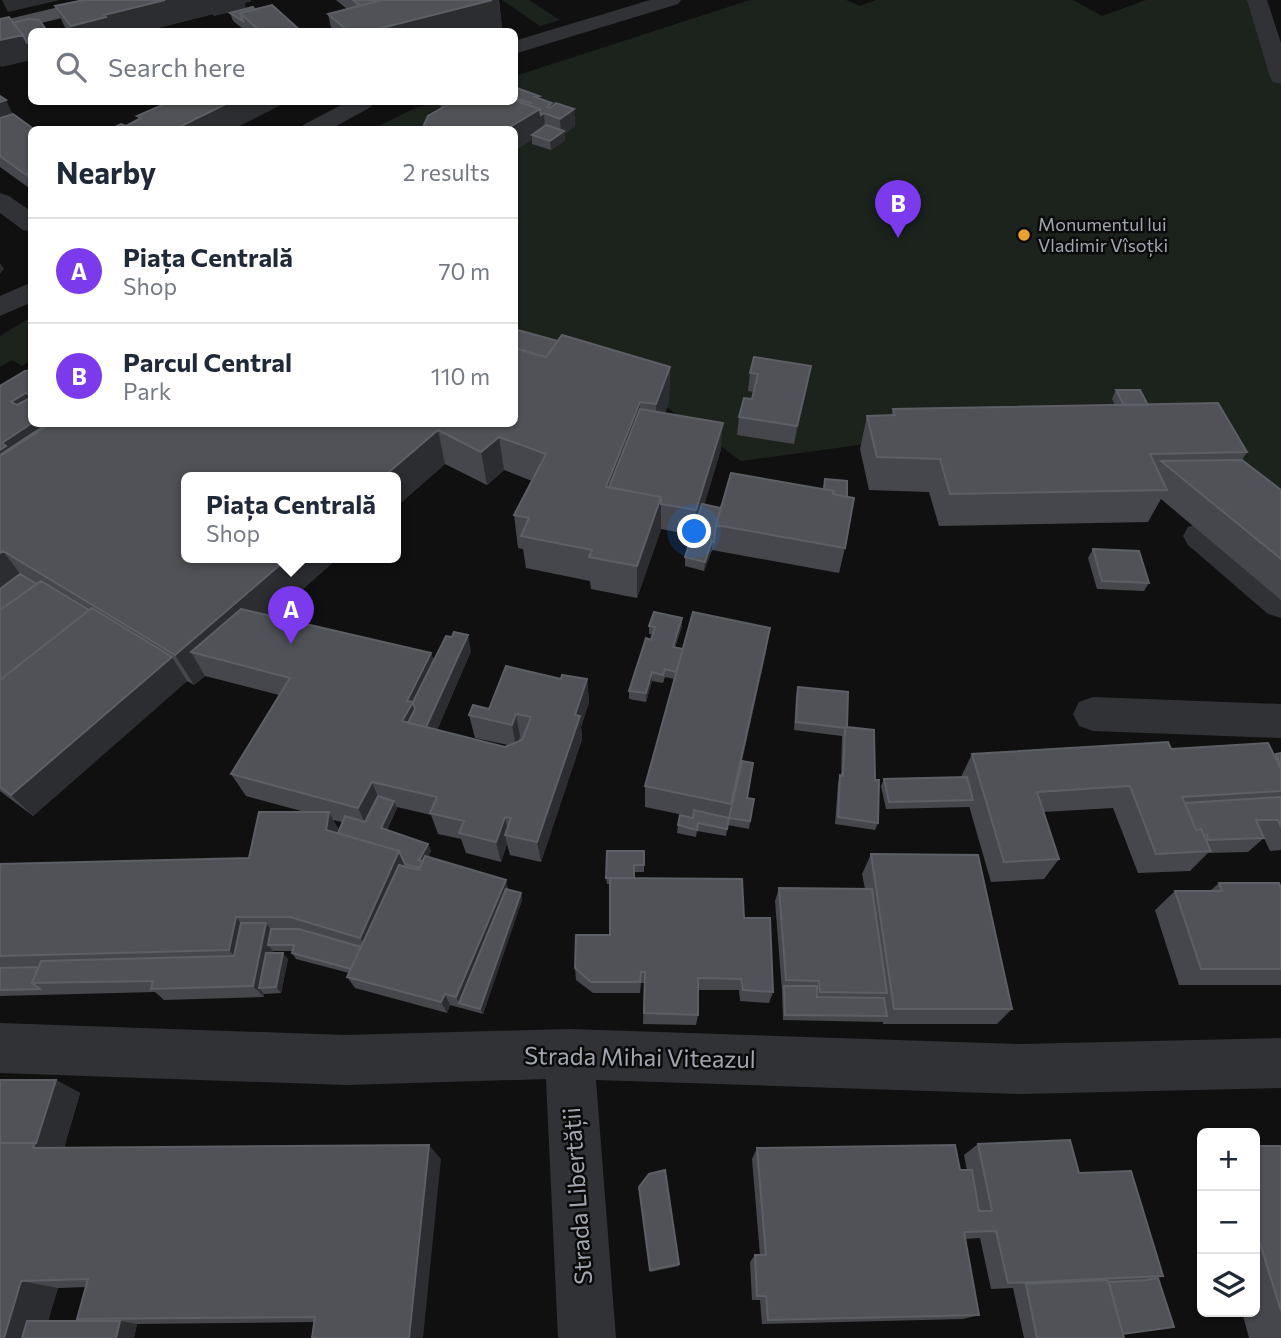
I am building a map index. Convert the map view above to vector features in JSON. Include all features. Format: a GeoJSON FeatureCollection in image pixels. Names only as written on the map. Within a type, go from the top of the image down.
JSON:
{"type":"FeatureCollection","features":[{"type":"Feature","properties":{"kind":"main road"},"geometry":{"type":"LineString","coordinates":[[0,27],[113,0]]}},
{"type":"Feature","properties":{"kind":"street"},"geometry":{"type":"LineString","coordinates":[[518,47],[671,0]]}},
{"type":"Feature","properties":{"kind":"street"},"geometry":{"type":"LineString","coordinates":[[1257,0],[1281,77]]}},
{"type":"Feature","properties":{"kind":"street"},"geometry":{"type":"LineString","coordinates":[[318,126],[357,105]]}},
{"type":"Feature","properties":{"kind":"street"},"geometry":{"type":"LineString","coordinates":[[0,201],[28,221]]}},
{"type":"Feature","properties":{"kind":"street"},"geometry":{"type":"LineString","coordinates":[[0,290],[28,275]]}},
{"type":"Feature","properties":{"kind":"street"},"geometry":{"type":"LineString","coordinates":[[0,307],[28,292]]}},
{"type":"Feature","properties":{"kind":"street"},"geometry":{"type":"LineString","coordinates":[[1199,536],[1281,604]]}},
{"type":"Feature","properties":{"kind":"street"},"geometry":{"type":"LineString","coordinates":[[1093,714],[1281,721]]}},
{"type":"Feature","properties":{"kind":"street","name":"Strada Mihai Viteazul"},"geometry":{"type":"LineString","coordinates":[[0,1048],[346,1060],[569,1054],[1021,1069],[1281,1063]]}},
{"type":"Feature","properties":{"kind":"street","name":"Strada Libertății"},"geometry":{"type":"LineString","coordinates":[[569,1054],[587,1338]]}},
{"type":"Feature","properties":{"kind":"shaded area"},"geometry":{"type":"Polygon","coordinates":[[[502,0],[529,0],[560,20],[540,26],[502,0]]]}},
{"type":"Feature","properties":{"kind":"shaded area"},"geometry":{"type":"Polygon","coordinates":[[[750,0],[846,0],[860,6],[876,0],[1073,0],[1102,16],[1146,0],[1253,0],[1281,61],[1281,506],[866,444],[741,461],[622,375],[518,347],[518,126],[379,126],[426,105],[518,105],[518,75],[750,0]]]}},
{"type":"Feature","properties":{"kind":"shaded area"},"geometry":{"type":"Polygon","coordinates":[[[28,319],[28,362],[22,366],[12,360],[0,367],[0,336],[28,319]]]}},
{"type":"Feature","properties":{"kind":"building"},"geometry":{"type":"Polygon","coordinates":[[[84,0],[165,0],[71,26],[55,6],[84,0]]]}},
{"type":"Feature","properties":{"kind":"building"},"geometry":{"type":"Polygon","coordinates":[[[353,0],[381,0],[360,6],[353,0]]]}},
{"type":"Feature","properties":{"kind":"building"},"geometry":{"type":"Polygon","coordinates":[[[382,0],[492,0],[382,28],[344,28],[328,14],[382,0]]]}},
{"type":"Feature","properties":{"kind":"building"},"geometry":{"type":"Polygon","coordinates":[[[272,5],[298,28],[257,28],[240,13],[272,5]]]}},
{"type":"Feature","properties":{"kind":"building"},"geometry":{"type":"Polygon","coordinates":[[[253,7],[255,10],[240,13],[243,21],[230,13],[253,7]]]}},
{"type":"Feature","properties":{"kind":"building"},"geometry":{"type":"Polygon","coordinates":[[[9,17],[23,35],[0,40],[0,19],[9,17]]]}},
{"type":"Feature","properties":{"kind":"building"},"geometry":{"type":"Polygon","coordinates":[[[28,19],[39,20],[45,28],[28,28],[27,43],[13,23],[28,19]]]}},
{"type":"Feature","properties":{"kind":"building"},"geometry":{"type":"Polygon","coordinates":[[[518,88],[552,103],[547,107],[550,108],[556,103],[574,109],[560,119],[544,113],[541,115],[540,109],[528,105],[531,103],[518,99],[518,88]]]}},
{"type":"Feature","properties":{"kind":"building"},"geometry":{"type":"Polygon","coordinates":[[[518,101],[540,109],[512,126],[423,126],[428,116],[447,105],[518,105],[518,101]]]}},
{"type":"Feature","properties":{"kind":"building"},"geometry":{"type":"Polygon","coordinates":[[[162,105],[224,105],[181,126],[126,126],[141,118],[137,116],[162,105]]]}},
{"type":"Feature","properties":{"kind":"building"},"geometry":{"type":"Polygon","coordinates":[[[13,114],[30,126],[28,176],[0,156],[0,118],[13,114]]]}},
{"type":"Feature","properties":{"kind":"building"},"geometry":{"type":"Polygon","coordinates":[[[546,125],[564,131],[550,141],[532,135],[546,125]]]}},
{"type":"Feature","properties":{"kind":"building"},"geometry":{"type":"Polygon","coordinates":[[[518,330],[558,341],[546,357],[518,349],[518,330]]]}},
{"type":"Feature","properties":{"kind":"building"},"geometry":{"type":"Polygon","coordinates":[[[562,335],[670,367],[656,404],[640,402],[606,487],[661,497],[637,566],[589,557],[592,550],[521,536],[529,518],[514,515],[546,454],[499,437],[481,452],[438,430],[389,472],[181,472],[181,563],[282,563],[175,655],[3,551],[0,553],[0,456],[45,427],[518,427],[518,349],[546,357],[562,335]]]}},
{"type":"Feature","properties":{"kind":"building"},"geometry":{"type":"Polygon","coordinates":[[[754,357],[811,366],[797,426],[739,417],[744,398],[752,399],[758,374],[750,373],[754,357]]]}},
{"type":"Feature","properties":{"kind":"building"},"geometry":{"type":"Polygon","coordinates":[[[28,371],[28,394],[11,402],[17,405],[28,399],[28,426],[2,443],[6,446],[0,450],[0,386],[28,371]]]}},
{"type":"Feature","properties":{"kind":"building"},"geometry":{"type":"Polygon","coordinates":[[[1116,390],[1140,390],[1148,405],[1124,405],[1116,390]]]}},
{"type":"Feature","properties":{"kind":"building"},"geometry":{"type":"Polygon","coordinates":[[[1218,403],[1247,452],[1150,454],[1167,490],[950,494],[940,459],[877,457],[867,416],[895,415],[893,409],[1218,403]]]}},
{"type":"Feature","properties":{"kind":"building"},"geometry":{"type":"Polygon","coordinates":[[[640,409],[723,423],[696,510],[661,504],[661,497],[609,487],[640,409]]]}},
{"type":"Feature","properties":{"kind":"building"},"geometry":{"type":"Polygon","coordinates":[[[42,427],[45,427],[0,456],[42,427]]]}},
{"type":"Feature","properties":{"kind":"building"},"geometry":{"type":"Polygon","coordinates":[[[1242,460],[1281,490],[1281,559],[1161,461],[1242,460]]]}},
{"type":"Feature","properties":{"kind":"building"},"geometry":{"type":"Polygon","coordinates":[[[731,473],[834,491],[833,494],[854,498],[845,548],[716,525],[731,473]]]}},
{"type":"Feature","properties":{"kind":"building"},"geometry":{"type":"Polygon","coordinates":[[[825,479],[847,481],[847,497],[824,489],[825,479]]]}},
{"type":"Feature","properties":{"kind":"building"},"geometry":{"type":"Polygon","coordinates":[[[702,504],[721,508],[714,542],[712,541],[705,562],[685,557],[702,504]]]}},
{"type":"Feature","properties":{"kind":"building"},"geometry":{"type":"Polygon","coordinates":[[[1093,549],[1139,551],[1149,583],[1102,581],[1093,549]]]}},
{"type":"Feature","properties":{"kind":"building"},"geometry":{"type":"Polygon","coordinates":[[[20,574],[37,584],[0,610],[0,589],[20,574]]]}},
{"type":"Feature","properties":{"kind":"building"},"geometry":{"type":"Polygon","coordinates":[[[41,581],[89,610],[0,680],[0,610],[41,581]]]}},
{"type":"Feature","properties":{"kind":"building"},"geometry":{"type":"Polygon","coordinates":[[[92,608],[172,657],[11,795],[0,787],[0,680],[92,608]]]}},
{"type":"Feature","properties":{"kind":"building"},"geometry":{"type":"Polygon","coordinates":[[[241,609],[431,653],[407,701],[413,702],[402,721],[505,747],[522,740],[531,717],[516,714],[512,725],[469,715],[473,705],[489,709],[506,666],[561,679],[562,675],[587,679],[575,715],[580,716],[537,842],[505,835],[511,818],[505,817],[496,842],[459,833],[464,821],[430,813],[437,797],[372,782],[358,808],[231,774],[290,678],[191,652],[241,609]]]}},
{"type":"Feature","properties":{"kind":"building"},"geometry":{"type":"Polygon","coordinates":[[[654,612],[682,618],[673,647],[683,649],[676,672],[665,669],[663,675],[652,672],[646,693],[629,691],[646,638],[651,640],[655,627],[649,626],[654,612]]]}},
{"type":"Feature","properties":{"kind":"building"},"geometry":{"type":"Polygon","coordinates":[[[693,612],[770,628],[731,804],[645,786],[693,612]]]}},
{"type":"Feature","properties":{"kind":"building"},"geometry":{"type":"Polygon","coordinates":[[[454,632],[468,635],[426,727],[408,723],[415,709],[413,702],[446,636],[452,637],[454,632]]]}},
{"type":"Feature","properties":{"kind":"building"},"geometry":{"type":"Polygon","coordinates":[[[798,687],[848,692],[847,727],[874,730],[875,780],[879,780],[878,823],[838,817],[845,728],[796,722],[798,687]]]}},
{"type":"Feature","properties":{"kind":"building"},"geometry":{"type":"Polygon","coordinates":[[[1168,742],[1171,749],[1268,743],[1281,769],[1281,791],[1182,797],[1196,830],[1201,829],[1211,851],[1156,854],[1130,786],[1037,792],[1059,859],[1004,862],[972,754],[1168,742]]]}},
{"type":"Feature","properties":{"kind":"building"},"geometry":{"type":"Polygon","coordinates":[[[1281,753],[1281,766],[1276,754],[1281,753]]]}},
{"type":"Feature","properties":{"kind":"building"},"geometry":{"type":"Polygon","coordinates":[[[742,761],[753,763],[747,798],[754,799],[750,821],[729,818],[742,761]]]}},
{"type":"Feature","properties":{"kind":"building"},"geometry":{"type":"Polygon","coordinates":[[[967,777],[973,800],[889,802],[884,779],[967,777]]]}},
{"type":"Feature","properties":{"kind":"building"},"geometry":{"type":"Polygon","coordinates":[[[378,796],[394,801],[381,828],[428,844],[419,860],[423,861],[420,868],[405,864],[399,851],[338,833],[345,816],[365,822],[378,796]]]}},
{"type":"Feature","properties":{"kind":"building"},"geometry":{"type":"Polygon","coordinates":[[[1281,797],[1281,827],[1278,820],[1256,820],[1264,838],[1208,840],[1201,829],[1196,830],[1185,803],[1281,797]]]}},
{"type":"Feature","properties":{"kind":"building"},"geometry":{"type":"Polygon","coordinates":[[[694,810],[729,818],[727,829],[698,823],[697,830],[678,825],[680,815],[693,818],[694,810]]]}},
{"type":"Feature","properties":{"kind":"building"},"geometry":{"type":"Polygon","coordinates":[[[259,812],[329,812],[326,830],[399,851],[360,938],[290,917],[236,917],[229,950],[0,956],[0,864],[249,858],[259,812]]]}},
{"type":"Feature","properties":{"kind":"building"},"geometry":{"type":"Polygon","coordinates":[[[607,851],[644,851],[644,865],[634,865],[634,878],[606,878],[607,851]]]}},
{"type":"Feature","properties":{"kind":"building"},"geometry":{"type":"Polygon","coordinates":[[[871,854],[978,855],[1012,1009],[894,1009],[871,854]]]}},
{"type":"Feature","properties":{"kind":"building"},"geometry":{"type":"Polygon","coordinates":[[[425,856],[506,880],[456,997],[445,994],[441,1002],[347,977],[399,865],[419,870],[425,856]]]}},
{"type":"Feature","properties":{"kind":"building"},"geometry":{"type":"Polygon","coordinates":[[[610,878],[742,879],[744,918],[770,918],[773,992],[743,990],[741,979],[698,978],[698,1015],[644,1013],[645,972],[641,972],[640,982],[591,982],[575,968],[576,935],[610,935],[610,878]]]}},
{"type":"Feature","properties":{"kind":"building"},"geometry":{"type":"Polygon","coordinates":[[[1219,883],[1279,883],[1281,969],[1201,969],[1175,891],[1222,891],[1219,883]]]}},
{"type":"Feature","properties":{"kind":"building"},"geometry":{"type":"Polygon","coordinates":[[[779,888],[872,889],[887,993],[820,992],[819,981],[786,980],[779,888]]]}},
{"type":"Feature","properties":{"kind":"building"},"geometry":{"type":"Polygon","coordinates":[[[506,889],[521,893],[480,1009],[459,1003],[506,889]]]}},
{"type":"Feature","properties":{"kind":"building"},"geometry":{"type":"Polygon","coordinates":[[[241,923],[266,923],[253,986],[151,989],[153,981],[32,983],[41,961],[234,956],[241,923]]]}},
{"type":"Feature","properties":{"kind":"building"},"geometry":{"type":"Polygon","coordinates":[[[271,929],[299,929],[361,947],[351,969],[292,953],[294,945],[268,945],[271,929]]]}},
{"type":"Feature","properties":{"kind":"building"},"geometry":{"type":"Polygon","coordinates":[[[266,953],[283,953],[276,987],[259,988],[266,953]]]}},
{"type":"Feature","properties":{"kind":"building"},"geometry":{"type":"Polygon","coordinates":[[[38,967],[32,983],[40,989],[0,990],[0,968],[38,967]]]}},
{"type":"Feature","properties":{"kind":"building"},"geometry":{"type":"Polygon","coordinates":[[[784,986],[817,986],[817,997],[884,998],[887,1016],[785,1015],[784,986]]]}},
{"type":"Feature","properties":{"kind":"building"},"geometry":{"type":"Polygon","coordinates":[[[0,1080],[56,1080],[36,1143],[0,1143],[0,1080]]]}},
{"type":"Feature","properties":{"kind":"building"},"geometry":{"type":"Polygon","coordinates":[[[1070,1140],[1079,1173],[1131,1171],[1163,1276],[1008,1283],[996,1231],[964,1232],[979,1315],[768,1320],[766,1296],[757,1296],[755,1255],[766,1255],[757,1148],[955,1145],[960,1170],[972,1170],[979,1211],[992,1211],[978,1144],[1070,1140]]]}},
{"type":"Feature","properties":{"kind":"building"},"geometry":{"type":"Polygon","coordinates":[[[0,1143],[35,1143],[33,1148],[429,1145],[409,1338],[312,1338],[315,1317],[77,1319],[88,1279],[21,1281],[4,1338],[0,1338],[0,1143]]]}},
{"type":"Feature","properties":{"kind":"building"},"geometry":{"type":"Polygon","coordinates":[[[1260,1146],[1281,1146],[1281,1311],[1260,1243],[1260,1146]]]}},
{"type":"Feature","properties":{"kind":"building"},"geometry":{"type":"Polygon","coordinates":[[[665,1170],[679,1264],[650,1270],[639,1187],[649,1174],[665,1170]]]}},
{"type":"Feature","properties":{"kind":"building"},"geometry":{"type":"Polygon","coordinates":[[[1158,1278],[1174,1327],[1123,1334],[1109,1282],[1158,1278]]]}},
{"type":"Feature","properties":{"kind":"building"},"geometry":{"type":"Polygon","coordinates":[[[1108,1280],[1124,1338],[1037,1338],[1026,1284],[1108,1280]]]}},
{"type":"Feature","properties":{"kind":"building"},"geometry":{"type":"Polygon","coordinates":[[[27,1321],[120,1321],[116,1338],[22,1338],[27,1321]]]}},
{"type":"Feature","properties":{"kind":"place","name":"Monumentul lui Vladimir Vîsoțki"},"geometry":{"type":"Point","coordinates":[1024,235]}},
{"type":"Feature","properties":{"kind":"place","name":"Parcul Central"},"geometry":{"type":"Point","coordinates":[898,238]}},
{"type":"Feature","properties":{"kind":"place","name":"Piața Centrală"},"geometry":{"type":"Point","coordinates":[291,644]}}]}
